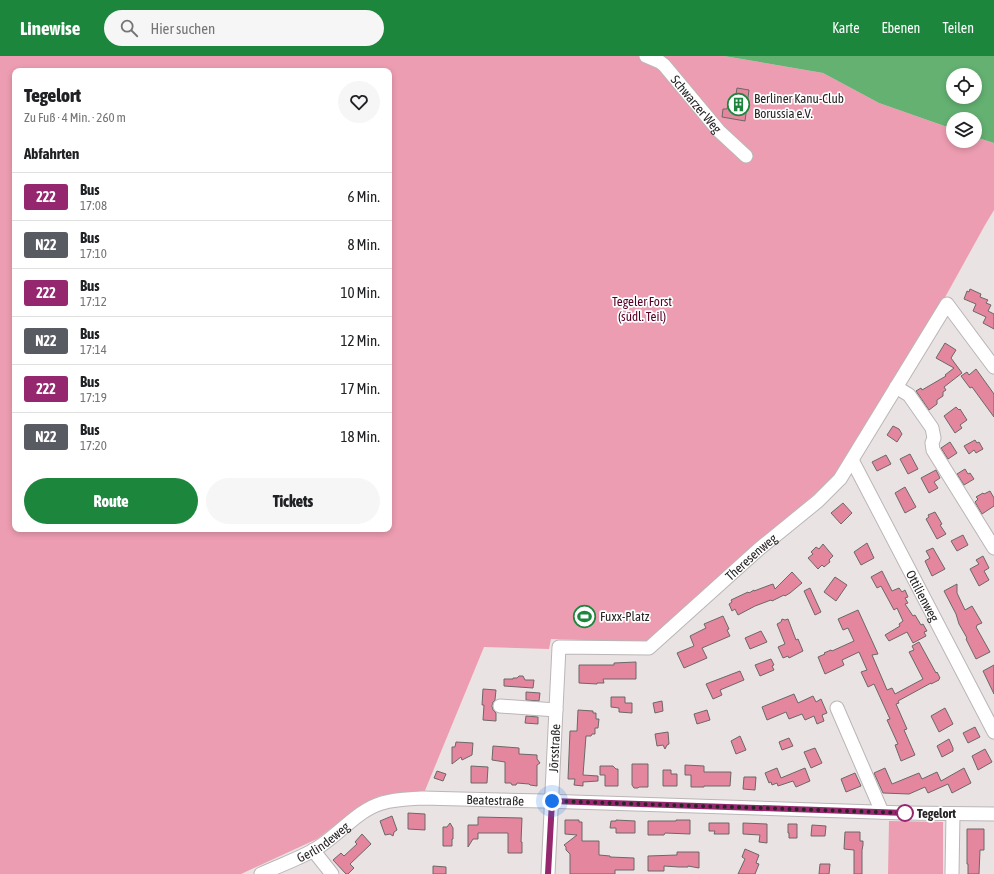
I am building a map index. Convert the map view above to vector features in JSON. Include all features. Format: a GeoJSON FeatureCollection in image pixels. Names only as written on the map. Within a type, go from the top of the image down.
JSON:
{"type":"FeatureCollection","features":[{"type":"Feature","properties":{"kind":"street","name":"Schwarzer Weg"},"geometry":{"type":"LineString","coordinates":[[646,56],[664,65],[719,131],[746,156]]}},
{"type":"Feature","properties":{"kind":"street","name":"Theresenweg"},"geometry":{"type":"LineString","coordinates":[[559,647],[649,648],[759,549],[818,501],[840,479],[947,304],[994,367]]}},
{"type":"Feature","properties":{"kind":"street"},"geometry":{"type":"LineString","coordinates":[[896,387],[909,395],[932,428],[934,438],[932,443],[933,450],[994,548]]}},
{"type":"Feature","properties":{"kind":"street","name":"Ottilienweg"},"geometry":{"type":"LineString","coordinates":[[852,460],[994,732]]}},
{"type":"Feature","properties":{"kind":"street","name":"Jörsstraße"},"geometry":{"type":"LineString","coordinates":[[548,874],[559,647]]}},
{"type":"Feature","properties":{"kind":"street"},"geometry":{"type":"LineString","coordinates":[[500,706],[556,710]]}},
{"type":"Feature","properties":{"kind":"street"},"geometry":{"type":"LineString","coordinates":[[837,708],[882,812]]}},
{"type":"Feature","properties":{"kind":"street","name":"Beatestraße"},"geometry":{"type":"LineString","coordinates":[[382,803],[402,799],[422,798],[994,814]]}},
{"type":"Feature","properties":{"kind":"street","name":"Gerlindeweg"},"geometry":{"type":"LineString","coordinates":[[261,874],[313,850],[364,811],[382,803]]}},
{"type":"Feature","properties":{"kind":"street"},"geometry":{"type":"LineString","coordinates":[[952,874],[953,814]]}},
{"type":"Feature","properties":{"kind":"street"},"geometry":{"type":"LineString","coordinates":[[313,850],[332,874]]}},
{"type":"Feature","properties":{"kind":"green space","name":"Tegeler Forst (südl. Teil)"},"geometry":{"type":"Polygon","coordinates":[[[0,56],[724,56],[823,73],[879,103],[946,127],[946,148],[982,148],[982,139],[994,143],[994,210],[943,301],[835,476],[649,642],[551,639],[549,649],[484,647],[424,793],[401,793],[379,796],[360,806],[317,839],[241,874],[0,874],[0,56]]]}},
{"type":"Feature","properties":{"kind":"green space"},"geometry":{"type":"Polygon","coordinates":[[[889,821],[943,822],[943,874],[888,874],[889,821]]]}},
{"type":"Feature","properties":{"kind":"shaded area"},"geometry":{"type":"Polygon","coordinates":[[[724,56],[994,56],[994,143],[982,139],[982,112],[946,112],[946,127],[879,103],[823,73],[724,56]]]}},
{"type":"Feature","properties":{"kind":"building","name":"Berliner Kanu-Club Borussia e.V."},"geometry":{"type":"Polygon","coordinates":[[[737,88],[749,90],[745,121],[722,117],[723,109],[727,109],[729,100],[735,101],[737,88]]]}},
{"type":"Feature","properties":{"kind":"building"},"geometry":{"type":"Polygon","coordinates":[[[970,289],[981,294],[980,297],[988,300],[986,303],[991,305],[988,311],[994,314],[994,329],[983,323],[986,317],[973,311],[976,304],[964,299],[967,291],[969,292],[970,289]]]}},
{"type":"Feature","properties":{"kind":"building"},"geometry":{"type":"Polygon","coordinates":[[[945,343],[956,350],[951,358],[962,373],[944,387],[946,390],[943,392],[943,396],[937,400],[937,404],[929,410],[916,391],[921,388],[922,390],[946,376],[945,375],[954,368],[936,358],[945,343]]]}},
{"type":"Feature","properties":{"kind":"building"},"geometry":{"type":"Polygon","coordinates":[[[976,369],[994,394],[994,417],[972,387],[970,388],[961,376],[967,372],[969,375],[976,369]]]}},
{"type":"Feature","properties":{"kind":"building"},"geometry":{"type":"Polygon","coordinates":[[[956,407],[959,410],[960,409],[967,420],[960,425],[962,428],[955,433],[944,416],[956,407]]]}},
{"type":"Feature","properties":{"kind":"building"},"geometry":{"type":"Polygon","coordinates":[[[893,426],[899,429],[902,434],[897,442],[887,435],[893,426]]]}},
{"type":"Feature","properties":{"kind":"building"},"geometry":{"type":"Polygon","coordinates":[[[975,440],[977,443],[979,442],[983,449],[976,453],[974,450],[969,454],[964,446],[975,440]]]}},
{"type":"Feature","properties":{"kind":"building"},"geometry":{"type":"Polygon","coordinates":[[[950,442],[957,453],[948,459],[941,448],[950,442]]]}},
{"type":"Feature","properties":{"kind":"building"},"geometry":{"type":"Polygon","coordinates":[[[910,454],[918,469],[908,474],[900,459],[910,454]]]}},
{"type":"Feature","properties":{"kind":"building"},"geometry":{"type":"Polygon","coordinates":[[[886,455],[891,464],[877,471],[872,462],[886,455]]]}},
{"type":"Feature","properties":{"kind":"building"},"geometry":{"type":"Polygon","coordinates":[[[965,469],[974,479],[964,485],[957,474],[965,469]]]}},
{"type":"Feature","properties":{"kind":"building"},"geometry":{"type":"Polygon","coordinates":[[[936,470],[940,478],[934,482],[938,488],[929,493],[921,478],[936,470]]]}},
{"type":"Feature","properties":{"kind":"building"},"geometry":{"type":"Polygon","coordinates":[[[905,487],[916,507],[905,513],[895,493],[905,487]]]}},
{"type":"Feature","properties":{"kind":"building"},"geometry":{"type":"Polygon","coordinates":[[[990,491],[994,498],[994,506],[982,514],[975,502],[978,499],[976,497],[990,491]]]}},
{"type":"Feature","properties":{"kind":"building"},"geometry":{"type":"Polygon","coordinates":[[[843,503],[852,513],[841,524],[831,513],[843,503]]]}},
{"type":"Feature","properties":{"kind":"building"},"geometry":{"type":"Polygon","coordinates":[[[935,512],[942,524],[940,525],[946,534],[937,539],[926,519],[929,517],[928,515],[935,512]]]}},
{"type":"Feature","properties":{"kind":"building"},"geometry":{"type":"Polygon","coordinates":[[[963,535],[968,545],[957,551],[951,541],[963,535]]]}},
{"type":"Feature","properties":{"kind":"building"},"geometry":{"type":"Polygon","coordinates":[[[867,543],[874,558],[861,565],[854,552],[867,543]]]}},
{"type":"Feature","properties":{"kind":"building"},"geometry":{"type":"Polygon","coordinates":[[[823,544],[833,556],[829,560],[830,562],[824,567],[822,565],[818,569],[808,558],[813,554],[811,552],[816,547],[819,549],[823,544]]]}},
{"type":"Feature","properties":{"kind":"building"},"geometry":{"type":"Polygon","coordinates":[[[933,548],[945,569],[932,576],[925,561],[930,558],[926,551],[933,548]]]}},
{"type":"Feature","properties":{"kind":"building"},"geometry":{"type":"Polygon","coordinates":[[[983,556],[989,568],[984,571],[989,580],[979,586],[970,569],[979,564],[976,560],[983,556]]]}},
{"type":"Feature","properties":{"kind":"building"},"geometry":{"type":"Polygon","coordinates":[[[882,571],[892,591],[899,588],[902,592],[905,590],[908,597],[905,598],[908,603],[905,604],[913,616],[915,615],[921,625],[923,624],[927,631],[924,632],[926,636],[913,643],[907,632],[889,641],[885,635],[900,626],[899,624],[903,621],[897,608],[894,610],[881,586],[877,588],[871,577],[882,571]]]}},
{"type":"Feature","properties":{"kind":"building"},"geometry":{"type":"Polygon","coordinates":[[[792,572],[802,583],[790,593],[772,601],[771,600],[755,606],[738,615],[735,609],[732,611],[729,604],[732,602],[731,600],[748,592],[749,593],[773,584],[775,589],[792,572]]]}},
{"type":"Feature","properties":{"kind":"building"},"geometry":{"type":"Polygon","coordinates":[[[835,577],[847,585],[836,601],[824,592],[835,577]]]}},
{"type":"Feature","properties":{"kind":"building"},"geometry":{"type":"Polygon","coordinates":[[[957,584],[957,593],[965,610],[972,606],[982,623],[976,627],[990,652],[976,659],[944,591],[957,584]]]}},
{"type":"Feature","properties":{"kind":"building"},"geometry":{"type":"Polygon","coordinates":[[[810,588],[821,612],[815,615],[804,591],[810,588]]]}},
{"type":"Feature","properties":{"kind":"building"},"geometry":{"type":"Polygon","coordinates":[[[858,610],[878,654],[872,655],[887,690],[892,688],[895,694],[923,679],[909,652],[914,650],[912,646],[919,642],[940,678],[939,680],[898,701],[899,703],[896,704],[907,729],[904,730],[915,755],[901,761],[895,745],[898,744],[887,720],[890,719],[874,684],[868,687],[861,672],[867,670],[859,652],[842,660],[844,665],[825,674],[818,657],[825,654],[824,653],[854,641],[848,628],[843,630],[838,619],[858,610]]]}},
{"type":"Feature","properties":{"kind":"building"},"geometry":{"type":"Polygon","coordinates":[[[723,616],[729,629],[727,630],[730,636],[702,648],[707,658],[684,668],[677,653],[694,646],[690,636],[706,628],[704,624],[723,616]]]}},
{"type":"Feature","properties":{"kind":"building"},"geometry":{"type":"Polygon","coordinates":[[[782,619],[788,619],[796,640],[798,639],[803,651],[789,658],[788,656],[783,658],[778,647],[785,644],[777,624],[781,622],[782,619]]]}},
{"type":"Feature","properties":{"kind":"building"},"geometry":{"type":"Polygon","coordinates":[[[761,631],[767,642],[750,649],[745,638],[761,631]]]}},
{"type":"Feature","properties":{"kind":"building"},"geometry":{"type":"Polygon","coordinates":[[[771,659],[774,665],[772,666],[774,670],[760,676],[755,665],[771,659]]]}},
{"type":"Feature","properties":{"kind":"building"},"geometry":{"type":"Polygon","coordinates":[[[636,662],[636,679],[603,679],[604,683],[579,683],[579,665],[614,665],[614,663],[636,662]]]}},
{"type":"Feature","properties":{"kind":"building"},"geometry":{"type":"Polygon","coordinates":[[[994,665],[994,694],[983,671],[994,665]]]}},
{"type":"Feature","properties":{"kind":"building"},"geometry":{"type":"Polygon","coordinates":[[[740,671],[744,680],[720,690],[722,695],[713,699],[706,684],[740,671]]]}},
{"type":"Feature","properties":{"kind":"building"},"geometry":{"type":"Polygon","coordinates":[[[523,676],[525,680],[534,680],[533,688],[504,686],[504,679],[513,679],[523,676]]]}},
{"type":"Feature","properties":{"kind":"building"},"geometry":{"type":"Polygon","coordinates":[[[483,689],[496,690],[495,700],[492,706],[496,713],[496,721],[483,720],[483,689]]]}},
{"type":"Feature","properties":{"kind":"building"},"geometry":{"type":"Polygon","coordinates":[[[526,692],[540,693],[539,701],[526,700],[526,692]]]}},
{"type":"Feature","properties":{"kind":"building"},"geometry":{"type":"Polygon","coordinates":[[[794,694],[798,703],[813,696],[816,702],[821,699],[827,713],[822,715],[824,721],[817,724],[814,716],[805,720],[802,714],[789,719],[786,712],[767,720],[762,707],[794,694]]]}},
{"type":"Feature","properties":{"kind":"building"},"geometry":{"type":"Polygon","coordinates":[[[611,697],[625,697],[625,703],[632,703],[632,713],[619,712],[619,708],[611,707],[611,697]]]}},
{"type":"Feature","properties":{"kind":"building"},"geometry":{"type":"Polygon","coordinates":[[[662,701],[663,711],[655,713],[653,703],[662,701]]]}},
{"type":"Feature","properties":{"kind":"building"},"geometry":{"type":"Polygon","coordinates":[[[945,708],[953,724],[939,732],[931,716],[945,708]]]}},
{"type":"Feature","properties":{"kind":"building"},"geometry":{"type":"Polygon","coordinates":[[[578,710],[593,711],[593,713],[596,713],[596,719],[599,719],[598,728],[595,728],[595,734],[586,736],[583,775],[598,776],[598,781],[583,782],[583,786],[574,785],[575,779],[568,779],[570,731],[577,731],[578,710]]]}},
{"type":"Feature","properties":{"kind":"building"},"geometry":{"type":"Polygon","coordinates":[[[707,710],[710,720],[697,724],[694,714],[707,710]]]}},
{"type":"Feature","properties":{"kind":"building"},"geometry":{"type":"Polygon","coordinates":[[[526,716],[538,717],[538,724],[525,723],[526,716]]]}},
{"type":"Feature","properties":{"kind":"building"},"geometry":{"type":"Polygon","coordinates":[[[975,727],[980,737],[968,743],[963,733],[975,727]]]}},
{"type":"Feature","properties":{"kind":"building"},"geometry":{"type":"Polygon","coordinates":[[[668,732],[669,744],[665,749],[663,745],[657,746],[655,734],[668,732]]]}},
{"type":"Feature","properties":{"kind":"building"},"geometry":{"type":"Polygon","coordinates":[[[740,736],[746,750],[736,754],[731,741],[740,736]]]}},
{"type":"Feature","properties":{"kind":"building"},"geometry":{"type":"Polygon","coordinates":[[[789,738],[793,746],[782,750],[779,742],[789,738]]]}},
{"type":"Feature","properties":{"kind":"building"},"geometry":{"type":"Polygon","coordinates":[[[949,739],[953,751],[942,757],[937,746],[949,739]]]}},
{"type":"Feature","properties":{"kind":"building"},"geometry":{"type":"Polygon","coordinates":[[[456,742],[473,743],[472,755],[462,760],[461,757],[452,764],[452,747],[455,747],[456,742]]]}},
{"type":"Feature","properties":{"kind":"building"},"geometry":{"type":"Polygon","coordinates":[[[493,746],[519,748],[519,754],[537,755],[537,759],[540,763],[537,765],[537,786],[517,783],[516,785],[512,785],[511,783],[505,783],[505,762],[492,760],[493,746]]]}},
{"type":"Feature","properties":{"kind":"building"},"geometry":{"type":"Polygon","coordinates":[[[815,748],[822,763],[811,768],[804,752],[815,748]]]}},
{"type":"Feature","properties":{"kind":"building"},"geometry":{"type":"Polygon","coordinates":[[[985,749],[992,762],[978,770],[972,756],[985,749]]]}},
{"type":"Feature","properties":{"kind":"building"},"geometry":{"type":"Polygon","coordinates":[[[632,764],[648,764],[648,787],[634,788],[632,785],[632,764]]]}},
{"type":"Feature","properties":{"kind":"building"},"geometry":{"type":"Polygon","coordinates":[[[685,765],[704,766],[704,772],[731,772],[730,786],[691,787],[691,775],[685,775],[685,765]]]}},
{"type":"Feature","properties":{"kind":"building"},"geometry":{"type":"Polygon","coordinates":[[[471,766],[488,767],[487,783],[471,783],[471,766]]]}},
{"type":"Feature","properties":{"kind":"building"},"geometry":{"type":"Polygon","coordinates":[[[600,766],[613,766],[618,769],[618,786],[605,786],[605,775],[600,775],[600,766]]]}},
{"type":"Feature","properties":{"kind":"building"},"geometry":{"type":"Polygon","coordinates":[[[777,768],[781,778],[805,768],[810,781],[796,787],[793,781],[778,786],[777,783],[772,785],[771,782],[769,783],[765,773],[777,768]]]}},
{"type":"Feature","properties":{"kind":"building"},"geometry":{"type":"Polygon","coordinates":[[[885,768],[892,784],[919,773],[922,779],[937,772],[941,781],[964,768],[971,783],[952,793],[948,784],[928,793],[925,787],[909,794],[883,793],[874,773],[885,768]]]}},
{"type":"Feature","properties":{"kind":"building"},"geometry":{"type":"Polygon","coordinates":[[[663,770],[671,770],[671,774],[677,774],[677,786],[663,786],[663,770]]]}},
{"type":"Feature","properties":{"kind":"building"},"geometry":{"type":"Polygon","coordinates":[[[437,771],[446,774],[443,781],[434,778],[437,771]]]}},
{"type":"Feature","properties":{"kind":"building"},"geometry":{"type":"Polygon","coordinates":[[[855,773],[861,786],[846,792],[841,779],[855,773]]]}},
{"type":"Feature","properties":{"kind":"building"},"geometry":{"type":"Polygon","coordinates":[[[744,777],[756,777],[755,790],[743,789],[744,777]]]}},
{"type":"Feature","properties":{"kind":"building"},"geometry":{"type":"Polygon","coordinates":[[[408,813],[425,814],[425,830],[408,829],[408,813]]]}},
{"type":"Feature","properties":{"kind":"building"},"geometry":{"type":"Polygon","coordinates":[[[392,816],[397,830],[394,832],[393,836],[390,834],[385,835],[380,821],[392,816]]]}},
{"type":"Feature","properties":{"kind":"building"},"geometry":{"type":"Polygon","coordinates":[[[478,817],[522,818],[522,853],[508,853],[508,833],[478,833],[478,839],[473,839],[468,847],[468,825],[478,825],[478,817]]]}},
{"type":"Feature","properties":{"kind":"building"},"geometry":{"type":"Polygon","coordinates":[[[565,820],[579,820],[579,822],[582,822],[582,841],[599,841],[599,855],[634,858],[634,870],[615,870],[615,874],[570,874],[570,854],[564,845],[577,835],[565,834],[565,820]]]}},
{"type":"Feature","properties":{"kind":"building"},"geometry":{"type":"Polygon","coordinates":[[[690,820],[690,834],[665,833],[664,835],[648,835],[648,821],[690,820]]]}},
{"type":"Feature","properties":{"kind":"building"},"geometry":{"type":"Polygon","coordinates":[[[611,821],[635,821],[635,833],[616,833],[616,828],[610,828],[611,821]]]}},
{"type":"Feature","properties":{"kind":"building"},"geometry":{"type":"Polygon","coordinates":[[[450,823],[453,828],[452,846],[443,846],[443,827],[447,827],[450,823]]]}},
{"type":"Feature","properties":{"kind":"building"},"geometry":{"type":"Polygon","coordinates":[[[709,823],[729,823],[729,834],[714,834],[715,831],[709,831],[709,823]]]}},
{"type":"Feature","properties":{"kind":"building"},"geometry":{"type":"Polygon","coordinates":[[[743,823],[767,824],[767,843],[759,842],[760,835],[743,834],[743,823]]]}},
{"type":"Feature","properties":{"kind":"building"},"geometry":{"type":"Polygon","coordinates":[[[788,824],[797,824],[797,838],[789,838],[788,824]]]}},
{"type":"Feature","properties":{"kind":"building"},"geometry":{"type":"Polygon","coordinates":[[[812,825],[826,826],[825,836],[811,836],[812,825]]]}},
{"type":"Feature","properties":{"kind":"building"},"geometry":{"type":"Polygon","coordinates":[[[967,829],[984,829],[984,850],[980,850],[979,874],[968,874],[967,829]]]}},
{"type":"Feature","properties":{"kind":"building"},"geometry":{"type":"Polygon","coordinates":[[[845,832],[860,832],[860,841],[863,841],[862,874],[854,874],[854,850],[844,849],[845,832]]]}},
{"type":"Feature","properties":{"kind":"building"},"geometry":{"type":"Polygon","coordinates":[[[362,834],[371,844],[350,864],[354,868],[346,874],[333,860],[341,853],[344,856],[357,844],[355,842],[362,834]]]}},
{"type":"Feature","properties":{"kind":"building"},"geometry":{"type":"Polygon","coordinates":[[[745,849],[759,855],[756,863],[759,864],[755,874],[738,874],[745,859],[742,857],[745,849]]]}},
{"type":"Feature","properties":{"kind":"building"},"geometry":{"type":"Polygon","coordinates":[[[677,852],[699,852],[699,868],[688,866],[664,866],[664,871],[648,871],[648,856],[677,855],[677,852]]]}},
{"type":"Feature","properties":{"kind":"building"},"geometry":{"type":"Polygon","coordinates":[[[820,864],[830,864],[829,874],[819,874],[820,864]]]}},
{"type":"Feature","properties":{"kind":"building"},"geometry":{"type":"Polygon","coordinates":[[[433,866],[446,867],[446,874],[433,874],[433,866]]]}},
{"type":"Feature","properties":{"kind":"bus line","name":"222"},"geometry":{"type":"LineString","coordinates":[[548,874],[552,801],[906,813]]}},
{"type":"Feature","properties":{"kind":"place","name":"Berliner Kanu-Club Borussia e.V."},"geometry":{"type":"Point","coordinates":[738,105]}},
{"type":"Feature","properties":{"kind":"place","name":"Fuxx-Platz"},"geometry":{"type":"Point","coordinates":[584,616]}},
{"type":"Feature","properties":{"kind":"place","name":"Tegelort"},"geometry":{"type":"Point","coordinates":[905,813]}},
{"type":"Feature","properties":{"kind":"route"},"geometry":{"type":"LineString","coordinates":[[552,801],[905,813]]}}]}
